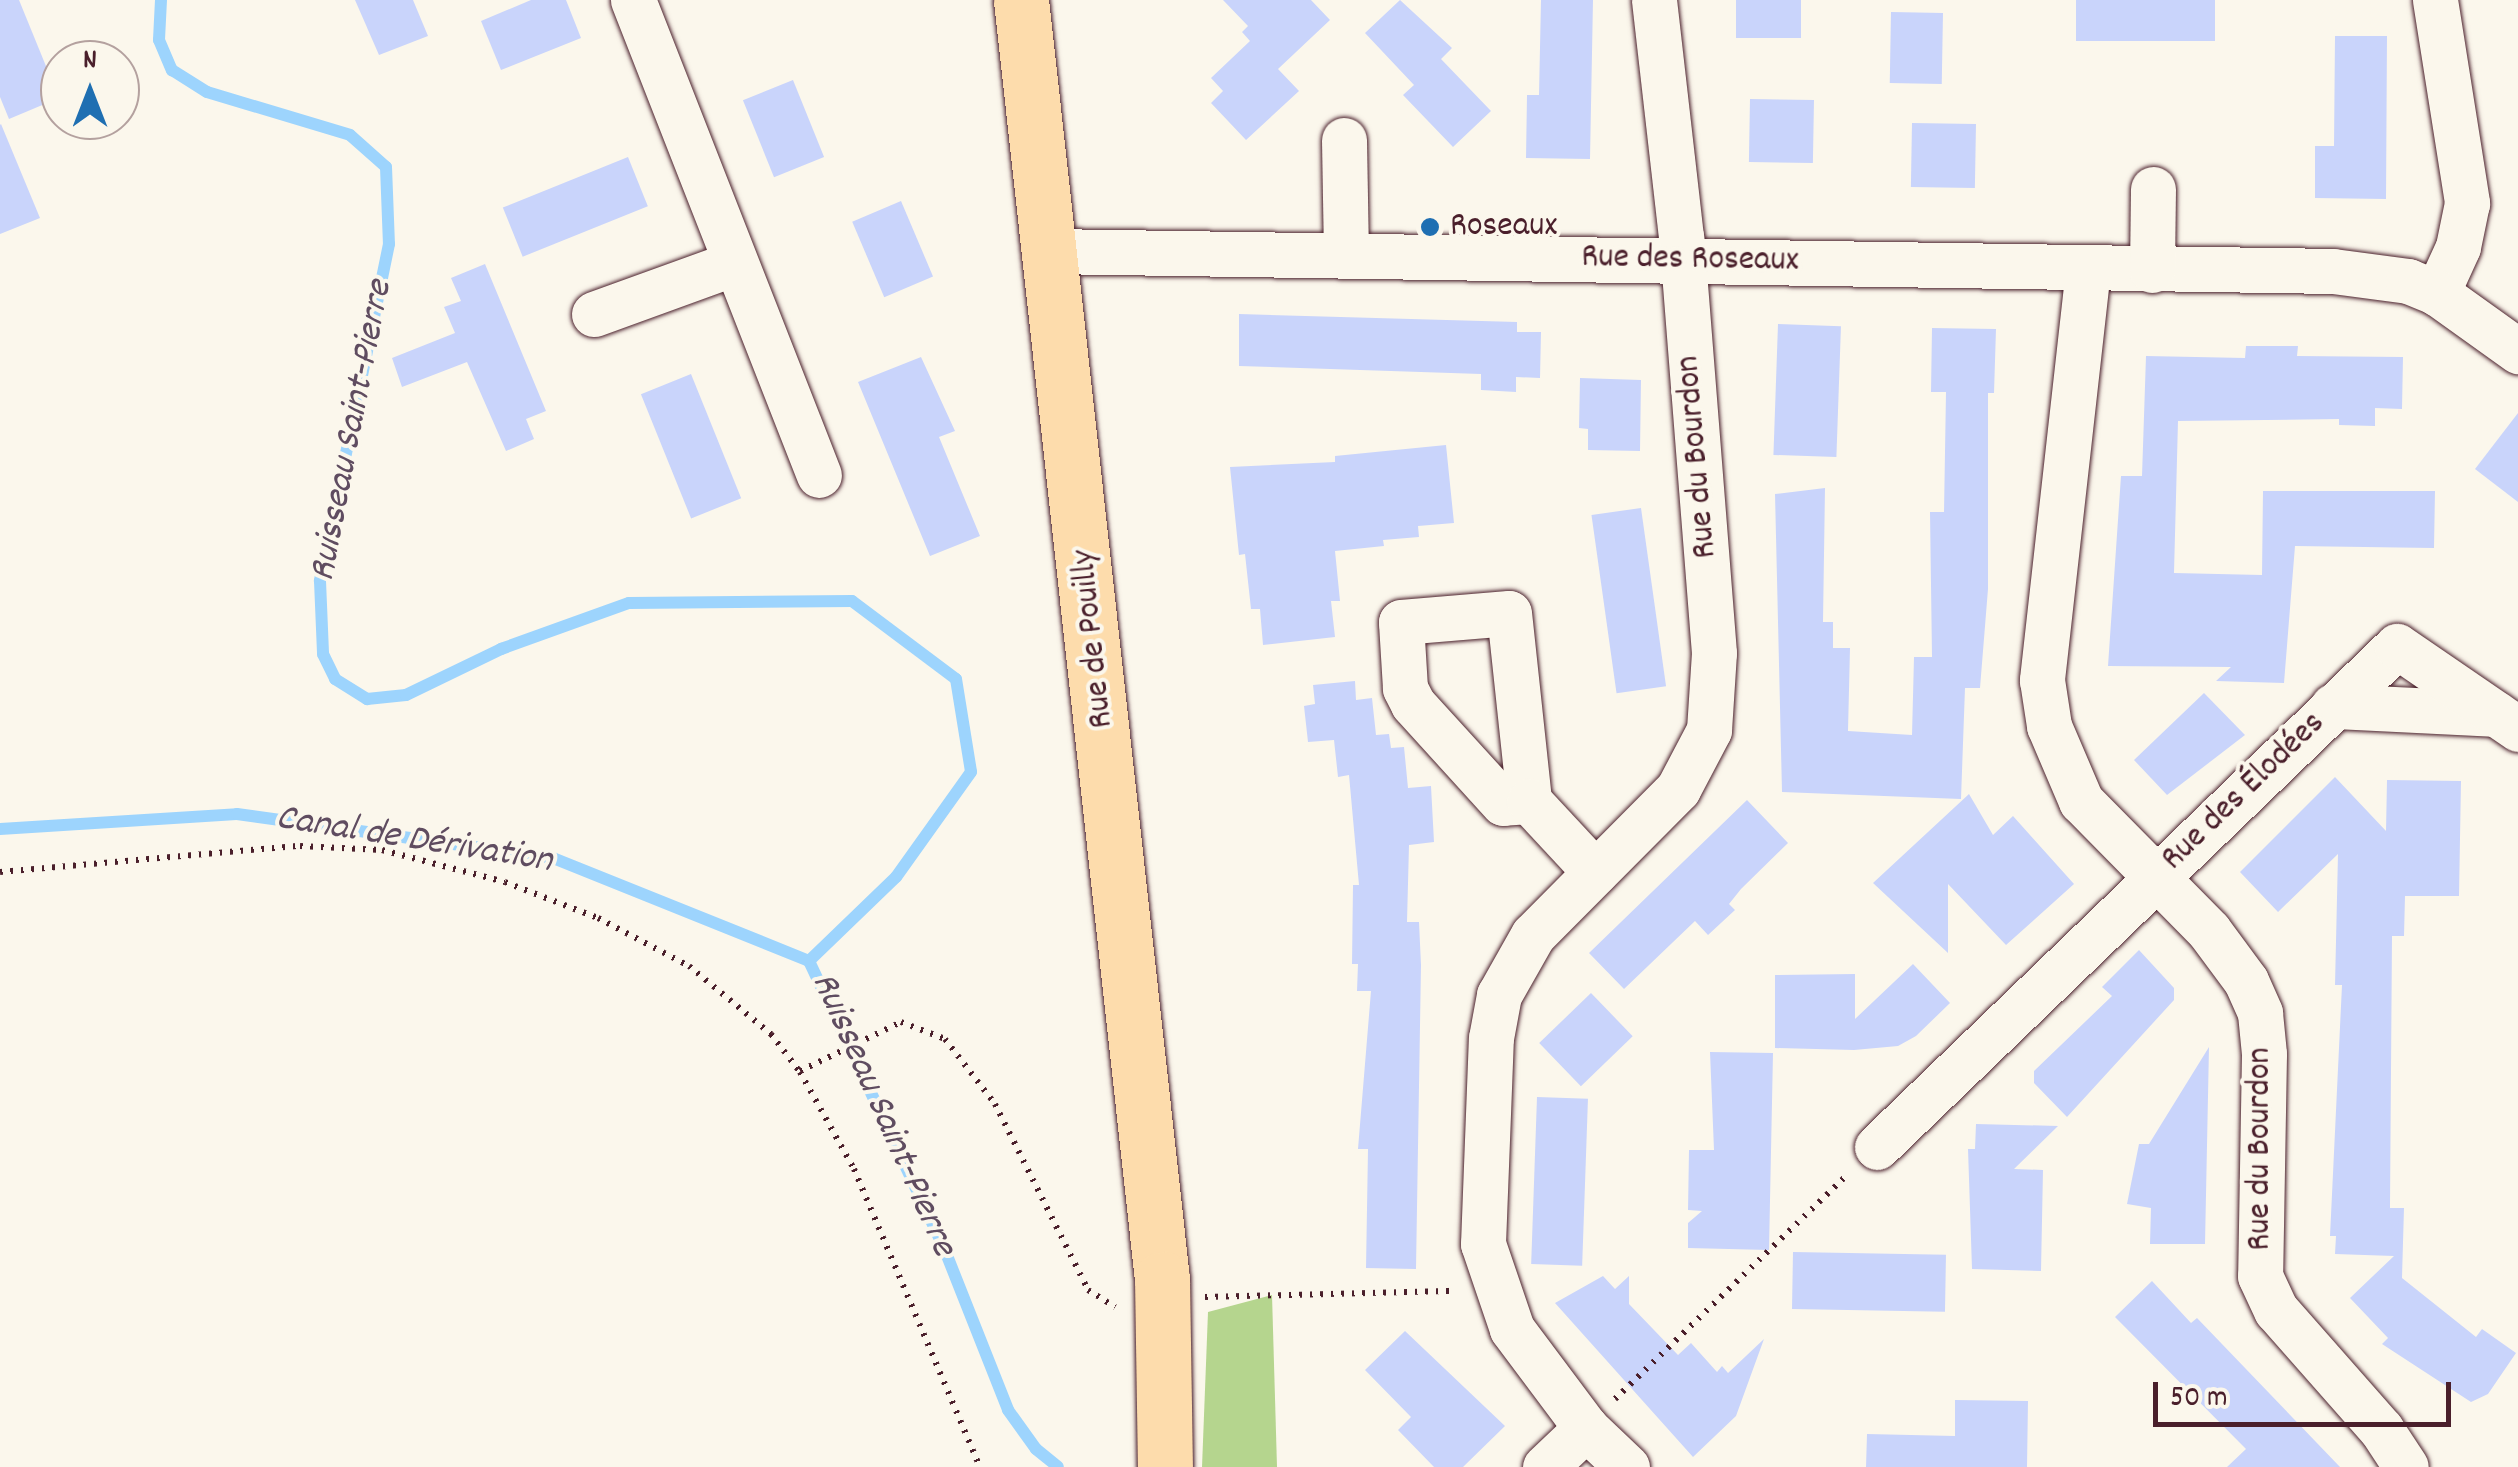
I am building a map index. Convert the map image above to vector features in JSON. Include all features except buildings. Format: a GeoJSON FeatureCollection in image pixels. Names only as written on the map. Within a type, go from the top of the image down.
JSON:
{"type":"FeatureCollection","features":[{"type":"Feature","properties":{"kind":"main road","name":"Rue de Pouilly"},"geometry":{"type":"LineString","coordinates":[[1021,0],[1162,1292],[1165,1465]]}},
{"type":"Feature","properties":{"kind":"street"},"geometry":{"type":"LineString","coordinates":[[633,0],[819,475]]}},
{"type":"Feature","properties":{"kind":"street","name":"Rue du Bourdon"},"geometry":{"type":"LineString","coordinates":[[1627,1467],[1586,1428],[1512,1329],[1493,1284],[1483,1244],[1493,1014],[1532,936],[1686,779],[1709,730],[1714,653],[1683,259],[1654,0]]}},
{"type":"Feature","properties":{"kind":"street"},"geometry":{"type":"LineString","coordinates":[[2436,0],[2467,203],[2458,248],[2437,293]]}},
{"type":"Feature","properties":{"kind":"street"},"geometry":{"type":"LineString","coordinates":[[1344,140],[1346,255]]}},
{"type":"Feature","properties":{"kind":"street"},"geometry":{"type":"LineString","coordinates":[[2152,270],[2153,189]]}},
{"type":"Feature","properties":{"kind":"street","name":"Rue des Roseaux"},"geometry":{"type":"LineString","coordinates":[[1048,252],[2333,271],[2408,281],[2437,293],[2518,351]]}},
{"type":"Feature","properties":{"kind":"street"},"geometry":{"type":"LineString","coordinates":[[594,314],[736,263]]}},
{"type":"Feature","properties":{"kind":"street","name":"Rue du Bourdon"},"geometry":{"type":"LineString","coordinates":[[2088,269],[2044,702],[2064,773],[2081,801],[2229,955],[2260,1013],[2260,1276],[2276,1310],[2381,1429],[2406,1467]]}},
{"type":"Feature","properties":{"kind":"street","name":"Rue des Élodées"},"geometry":{"type":"LineString","coordinates":[[2154,878],[2396,646],[2508,722]]}},
{"type":"Feature","properties":{"kind":"street","name":"Rue des Élodées"},"geometry":{"type":"LineString","coordinates":[[2333,706],[2508,722]]}},
{"type":"Feature","properties":{"kind":"street"},"geometry":{"type":"LineString","coordinates":[[1529,801],[1596,872]]}},
{"type":"Feature","properties":{"kind":"street"},"geometry":{"type":"LineString","coordinates":[[1877,1146],[2154,878]]}},
{"type":"Feature","properties":{"kind":"street"},"geometry":{"type":"LineString","coordinates":[[1545,1467],[1586,1428]]}},
{"type":"Feature","properties":{"kind":"path"},"geometry":{"type":"LineString","coordinates":[[0,872],[300,846],[382,850],[506,882],[598,918],[689,966],[771,1034],[800,1072],[854,1169],[980,1467]]}},
{"type":"Feature","properties":{"kind":"path"},"geometry":{"type":"LineString","coordinates":[[800,1072],[815,1060],[901,1022],[960,1051],[996,1104],[1088,1290],[1119,1310],[1162,1292],[1440,1294],[1493,1284]]}},
{"type":"Feature","properties":{"kind":"path"},"geometry":{"type":"LineString","coordinates":[[1586,1428],[1877,1146]]}},
{"type":"Feature","properties":{"kind":"green space"},"geometry":{"type":"Polygon","coordinates":[[[1272,1295],[1277,1467],[1202,1467],[1208,1312],[1272,1295]]]}},
{"type":"Feature","properties":{"kind":"waterway","name":"Ruisseau Saint-Pierre"},"geometry":{"type":"LineString","coordinates":[[161,0],[159,40],[172,70],[207,92],[350,135],[386,167],[389,244],[320,581],[323,654],[335,679],[367,699],[406,695],[501,649],[629,603],[852,601],[956,679],[971,772],[896,877],[809,961],[944,1248],[1008,1410],[1036,1449],[1058,1467]]}},
{"type":"Feature","properties":{"kind":"waterway","name":"Canal de Dérivation"},"geometry":{"type":"LineString","coordinates":[[0,829],[237,814],[553,858],[809,961]]}},
{"type":"Feature","properties":{"kind":"place","name":"Roseaux"},"geometry":{"type":"Point","coordinates":[1430,227]}}]}
